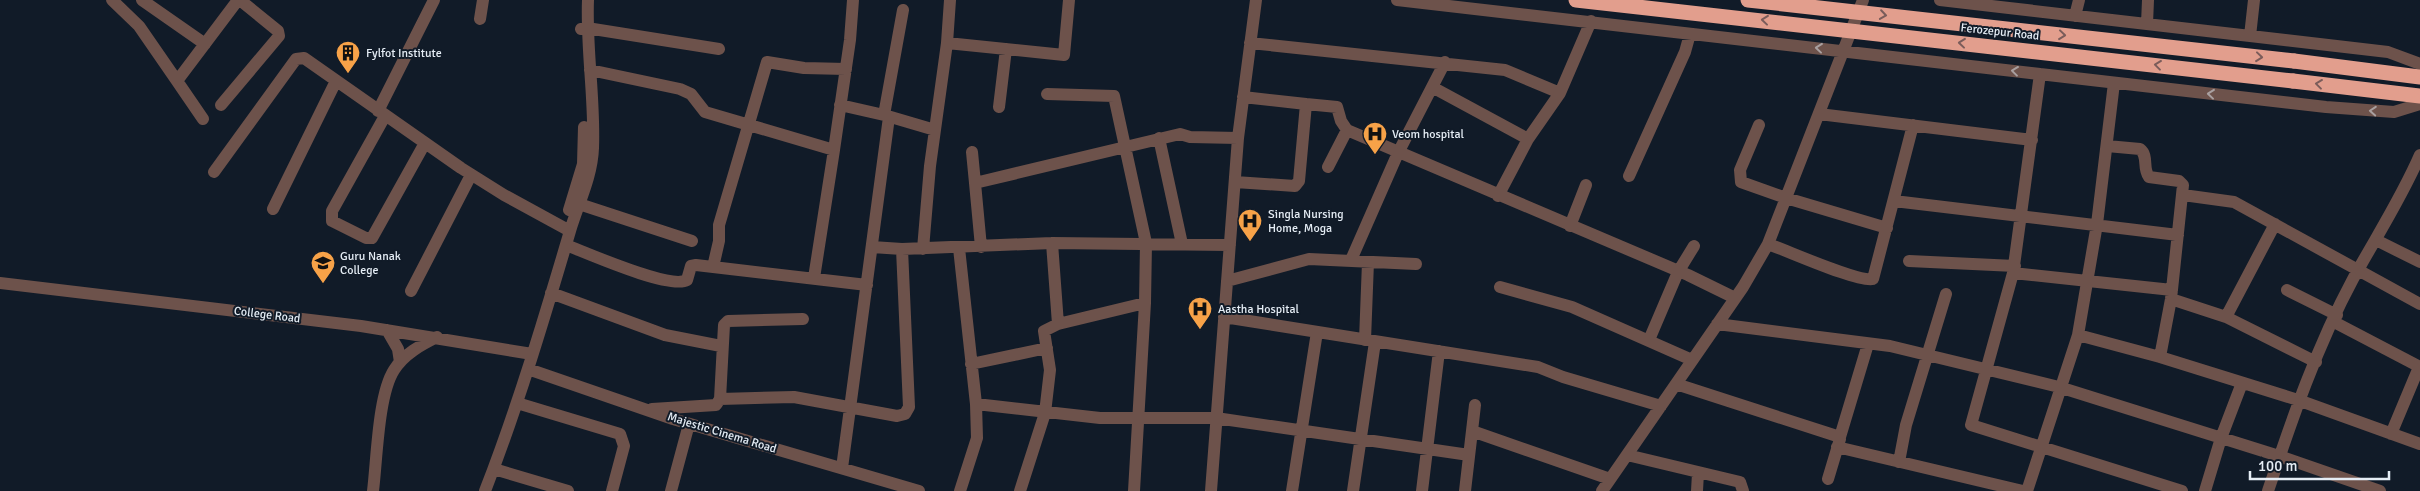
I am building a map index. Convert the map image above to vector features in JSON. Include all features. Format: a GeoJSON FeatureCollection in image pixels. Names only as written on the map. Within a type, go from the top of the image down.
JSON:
{"type":"FeatureCollection","features":[{"type":"Feature","properties":{"kind":"highway","name":"Ferozepur Road"},"geometry":{"type":"LineString","coordinates":[[1576,0],[2420,96]]}},
{"type":"Feature","properties":{"kind":"highway","name":"Ferozepur Road"},"geometry":{"type":"LineString","coordinates":[[1748,0],[2294,61],[2420,77]]}},
{"type":"Feature","properties":{"kind":"street"},"geometry":{"type":"LineString","coordinates":[[112,0],[139,26],[203,119]]}},
{"type":"Feature","properties":{"kind":"street"},"geometry":{"type":"LineString","coordinates":[[142,0],[205,44]]}},
{"type":"Feature","properties":{"kind":"street"},"geometry":{"type":"LineString","coordinates":[[177,81],[239,0],[278,31],[279,36],[221,105]]}},
{"type":"Feature","properties":{"kind":"street"},"geometry":{"type":"LineString","coordinates":[[424,143],[372,238],[366,238],[332,221],[332,211],[382,114],[434,0]]}},
{"type":"Feature","properties":{"kind":"street"},"geometry":{"type":"LineString","coordinates":[[480,19],[483,0]]}},
{"type":"Feature","properties":{"kind":"street"},"geometry":{"type":"LineString","coordinates":[[485,491],[528,369],[528,353],[551,293],[566,245],[567,230],[586,185],[593,149],[590,70],[580,0]]}},
{"type":"Feature","properties":{"kind":"street"},"geometry":{"type":"LineString","coordinates":[[480,491],[528,353],[567,230],[583,164],[584,28],[588,0]]}},
{"type":"Feature","properties":{"kind":"street"},"geometry":{"type":"LineString","coordinates":[[814,278],[846,69],[853,0]]}},
{"type":"Feature","properties":{"kind":"street"},"geometry":{"type":"LineString","coordinates":[[923,249],[950,0]]}},
{"type":"Feature","properties":{"kind":"street"},"geometry":{"type":"LineString","coordinates":[[946,43],[1064,55],[1069,0]]}},
{"type":"Feature","properties":{"kind":"street"},"geometry":{"type":"LineString","coordinates":[[1211,491],[1238,138],[1256,0]]}},
{"type":"Feature","properties":{"kind":"street"},"geometry":{"type":"LineString","coordinates":[[1397,0],[2376,112],[2394,112],[2420,104]]}},
{"type":"Feature","properties":{"kind":"street"},"geometry":{"type":"LineString","coordinates":[[1602,491],[1735,298],[1768,244],[1863,0]]}},
{"type":"Feature","properties":{"kind":"street"},"geometry":{"type":"LineString","coordinates":[[1940,0],[2016,4],[2075,16],[2388,52],[2420,64]]}},
{"type":"Feature","properties":{"kind":"street"},"geometry":{"type":"LineString","coordinates":[[2075,16],[2080,0]]}},
{"type":"Feature","properties":{"kind":"street"},"geometry":{"type":"LineString","coordinates":[[2147,24],[2148,0]]}},
{"type":"Feature","properties":{"kind":"street"},"geometry":{"type":"LineString","coordinates":[[2250,36],[2254,0]]}},
{"type":"Feature","properties":{"kind":"street"},"geometry":{"type":"LineString","coordinates":[[842,468],[872,247],[887,116],[903,10]]}},
{"type":"Feature","properties":{"kind":"street"},"geometry":{"type":"LineString","coordinates":[[1498,196],[1528,139],[1560,93],[1591,21]]}},
{"type":"Feature","properties":{"kind":"street"},"geometry":{"type":"LineString","coordinates":[[584,28],[719,49]]}},
{"type":"Feature","properties":{"kind":"street"},"geometry":{"type":"LineString","coordinates":[[1629,176],[1685,52],[1690,34]]}},
{"type":"Feature","properties":{"kind":"street"},"geometry":{"type":"LineString","coordinates":[[1250,43],[1445,62],[1511,72],[1560,93]]}},
{"type":"Feature","properties":{"kind":"street"},"geometry":{"type":"LineString","coordinates":[[999,107],[1006,49]]}},
{"type":"Feature","properties":{"kind":"street"},"geometry":{"type":"LineString","coordinates":[[214,172],[296,59],[304,58],[472,175],[567,230]]}},
{"type":"Feature","properties":{"kind":"street"},"geometry":{"type":"LineString","coordinates":[[712,267],[719,241],[719,225],[767,62],[804,68],[846,69]]}},
{"type":"Feature","properties":{"kind":"street"},"geometry":{"type":"LineString","coordinates":[[1351,260],[1398,153],[1445,62]]}},
{"type":"Feature","properties":{"kind":"street"},"geometry":{"type":"LineString","coordinates":[[590,70],[680,89],[690,94],[705,112],[834,150]]}},
{"type":"Feature","properties":{"kind":"street"},"geometry":{"type":"LineString","coordinates":[[2040,74],[2014,269],[1988,370],[1971,425],[2041,447],[2154,487],[2182,491]]}},
{"type":"Feature","properties":{"kind":"street"},"geometry":{"type":"LineString","coordinates":[[273,209],[336,81]]}},
{"type":"Feature","properties":{"kind":"street"},"geometry":{"type":"LineString","coordinates":[[1676,384],[1899,462],[2025,491],[2078,335],[2089,280],[2097,224],[2114,83]]}},
{"type":"Feature","properties":{"kind":"street"},"geometry":{"type":"LineString","coordinates":[[1432,87],[1528,139]]}},
{"type":"Feature","properties":{"kind":"street"},"geometry":{"type":"LineString","coordinates":[[1046,94],[1114,96],[1146,243],[1145,302],[1134,491]]}},
{"type":"Feature","properties":{"kind":"street"},"geometry":{"type":"LineString","coordinates":[[1243,97],[1337,107],[1341,121],[1347,130],[1735,298]]}},
{"type":"Feature","properties":{"kind":"street"},"geometry":{"type":"LineString","coordinates":[[1235,182],[1297,185],[1299,181],[1306,104]]}},
{"type":"Feature","properties":{"kind":"street"},"geometry":{"type":"LineString","coordinates":[[840,105],[935,130]]}},
{"type":"Feature","properties":{"kind":"street"},"geometry":{"type":"LineString","coordinates":[[1819,114],[2032,140]]}},
{"type":"Feature","properties":{"kind":"street"},"geometry":{"type":"LineString","coordinates":[[1760,124],[1740,170],[1741,182],[1786,198],[1887,228]]}},
{"type":"Feature","properties":{"kind":"street"},"geometry":{"type":"LineString","coordinates":[[1768,244],[1847,274],[1871,280],[1874,278],[1913,126]]}},
{"type":"Feature","properties":{"kind":"street"},"geometry":{"type":"LineString","coordinates":[[1328,167],[1347,130]]}},
{"type":"Feature","properties":{"kind":"street"},"geometry":{"type":"LineString","coordinates":[[975,183],[1180,134],[1190,137],[1238,138]]}},
{"type":"Feature","properties":{"kind":"street"},"geometry":{"type":"LineString","coordinates":[[1159,138],[1182,244]]}},
{"type":"Feature","properties":{"kind":"street"},"geometry":{"type":"LineString","coordinates":[[2107,146],[2143,151],[2146,174],[2153,178],[2181,182],[2183,195],[2171,294],[2160,357]]}},
{"type":"Feature","properties":{"kind":"street"},"geometry":{"type":"LineString","coordinates":[[972,152],[981,247]]}},
{"type":"Feature","properties":{"kind":"street"},"geometry":{"type":"LineString","coordinates":[[2268,491],[2298,400],[2335,318],[2358,271],[2376,240],[2415,182],[2420,155]]}},
{"type":"Feature","properties":{"kind":"street"},"geometry":{"type":"LineString","coordinates":[[411,291],[472,175]]}},
{"type":"Feature","properties":{"kind":"street"},"geometry":{"type":"LineString","coordinates":[[1570,226],[1586,185]]}},
{"type":"Feature","properties":{"kind":"street"},"geometry":{"type":"LineString","coordinates":[[2183,195],[2234,202],[2420,304]]}},
{"type":"Feature","properties":{"kind":"street"},"geometry":{"type":"LineString","coordinates":[[1894,201],[2178,235]]}},
{"type":"Feature","properties":{"kind":"street"},"geometry":{"type":"LineString","coordinates":[[579,204],[692,242]]}},
{"type":"Feature","properties":{"kind":"street"},"geometry":{"type":"LineString","coordinates":[[2226,317],[2275,224]]}},
{"type":"Feature","properties":{"kind":"street"},"geometry":{"type":"LineString","coordinates":[[2376,240],[2420,262]]}},
{"type":"Feature","properties":{"kind":"street"},"geometry":{"type":"LineString","coordinates":[[872,247],[923,249],[1052,243],[1230,245]]}},
{"type":"Feature","properties":{"kind":"street"},"geometry":{"type":"LineString","coordinates":[[1052,243],[1058,324]]}},
{"type":"Feature","properties":{"kind":"street"},"geometry":{"type":"LineString","coordinates":[[566,245],[641,274],[676,283],[687,280],[692,266],[866,285]]}},
{"type":"Feature","properties":{"kind":"street"},"geometry":{"type":"LineString","coordinates":[[1649,340],[1678,272],[1694,246]]}},
{"type":"Feature","properties":{"kind":"street"},"geometry":{"type":"LineString","coordinates":[[959,248],[976,404],[977,438],[960,491]]}},
{"type":"Feature","properties":{"kind":"street"},"geometry":{"type":"LineString","coordinates":[[720,398],[794,397],[901,416],[908,410],[902,249]]}},
{"type":"Feature","properties":{"kind":"street"},"geometry":{"type":"LineString","coordinates":[[1227,281],[1309,259],[1416,264]]}},
{"type":"Feature","properties":{"kind":"street"},"geometry":{"type":"LineString","coordinates":[[1353,491],[1361,439],[1370,341],[1368,262]]}},
{"type":"Feature","properties":{"kind":"street"},"geometry":{"type":"LineString","coordinates":[[1909,262],[2014,269],[2171,294],[2226,317],[2316,362]]}},
{"type":"Feature","properties":{"kind":"street","name":"College Road"},"geometry":{"type":"LineString","coordinates":[[0,283],[387,330],[528,353]]}},
{"type":"Feature","properties":{"kind":"street"},"geometry":{"type":"LineString","coordinates":[[1500,287],[1566,305],[1692,360]]}},
{"type":"Feature","properties":{"kind":"street"},"geometry":{"type":"LineString","coordinates":[[2286,290],[2420,367],[2391,434]]}},
{"type":"Feature","properties":{"kind":"street"},"geometry":{"type":"LineString","coordinates":[[551,293],[665,335],[722,346]]}},
{"type":"Feature","properties":{"kind":"street"},"geometry":{"type":"LineString","coordinates":[[1899,462],[1906,425],[1946,294]]}},
{"type":"Feature","properties":{"kind":"street"},"geometry":{"type":"LineString","coordinates":[[1020,491],[1045,413],[1050,370],[1044,331],[1058,324],[1145,302]]}},
{"type":"Feature","properties":{"kind":"street"},"geometry":{"type":"LineString","coordinates":[[1224,317],[1538,367],[1563,377],[1661,406]]}},
{"type":"Feature","properties":{"kind":"street"},"geometry":{"type":"LineString","coordinates":[[645,409],[712,407],[716,405],[720,398],[724,325],[728,321],[803,319]]}},
{"type":"Feature","properties":{"kind":"street"},"geometry":{"type":"LineString","coordinates":[[1717,324],[1868,344],[1928,355],[2060,387],[2280,456],[2380,491]]}},
{"type":"Feature","properties":{"kind":"street"},"geometry":{"type":"LineString","coordinates":[[387,330],[398,349],[400,362]]}},
{"type":"Feature","properties":{"kind":"street"},"geometry":{"type":"LineString","coordinates":[[1292,491],[1317,332]]}},
{"type":"Feature","properties":{"kind":"street"},"geometry":{"type":"LineString","coordinates":[[2078,335],[2160,357],[2298,400],[2420,444]]}},
{"type":"Feature","properties":{"kind":"street"},"geometry":{"type":"LineString","coordinates":[[373,491],[387,387],[400,362],[418,348],[437,337]]}},
{"type":"Feature","properties":{"kind":"street"},"geometry":{"type":"LineString","coordinates":[[1828,479],[1868,344]]}},
{"type":"Feature","properties":{"kind":"street"},"geometry":{"type":"LineString","coordinates":[[971,364],[1047,348]]}},
{"type":"Feature","properties":{"kind":"street"},"geometry":{"type":"LineString","coordinates":[[1422,491],[1440,351]]}},
{"type":"Feature","properties":{"kind":"street","name":"Majestic Cinema Road"},"geometry":{"type":"LineString","coordinates":[[528,369],[689,424],[919,491]]}},
{"type":"Feature","properties":{"kind":"street"},"geometry":{"type":"LineString","coordinates":[[2205,491],[2221,438],[2242,383]]}},
{"type":"Feature","properties":{"kind":"street"},"geometry":{"type":"LineString","coordinates":[[517,403],[620,434],[624,439],[624,446],[612,491]]}},
{"type":"Feature","properties":{"kind":"street"},"geometry":{"type":"LineString","coordinates":[[976,404],[1100,418],[1216,418],[1469,455]]}},
{"type":"Feature","properties":{"kind":"street"},"geometry":{"type":"LineString","coordinates":[[1465,491],[1475,405]]}},
{"type":"Feature","properties":{"kind":"street"},"geometry":{"type":"LineString","coordinates":[[671,491],[689,424]]}},
{"type":"Feature","properties":{"kind":"street"},"geometry":{"type":"LineString","coordinates":[[1472,431],[1610,479]]}},
{"type":"Feature","properties":{"kind":"street"},"geometry":{"type":"LineString","coordinates":[[1627,455],[1740,482],[1743,491]]}},
{"type":"Feature","properties":{"kind":"street"},"geometry":{"type":"LineString","coordinates":[[494,469],[568,491]]}},
{"type":"Feature","properties":{"kind":"street"},"geometry":{"type":"LineString","coordinates":[[1697,491],[1698,473]]}},
{"type":"Feature","properties":{"kind":"place","name":"Fylfot Institute"},"geometry":{"type":"Point","coordinates":[348,74]}},
{"type":"Feature","properties":{"kind":"place","name":"Veom hospital"},"geometry":{"type":"Point","coordinates":[1375,155]}},
{"type":"Feature","properties":{"kind":"place","name":"Singla Nursing Home, Moga"},"geometry":{"type":"Point","coordinates":[1250,242]}},
{"type":"Feature","properties":{"kind":"place","name":"Guru Nanak College"},"geometry":{"type":"Point","coordinates":[323,284]}},
{"type":"Feature","properties":{"kind":"place","name":"Aastha Hospital"},"geometry":{"type":"Point","coordinates":[1200,330]}}]}
